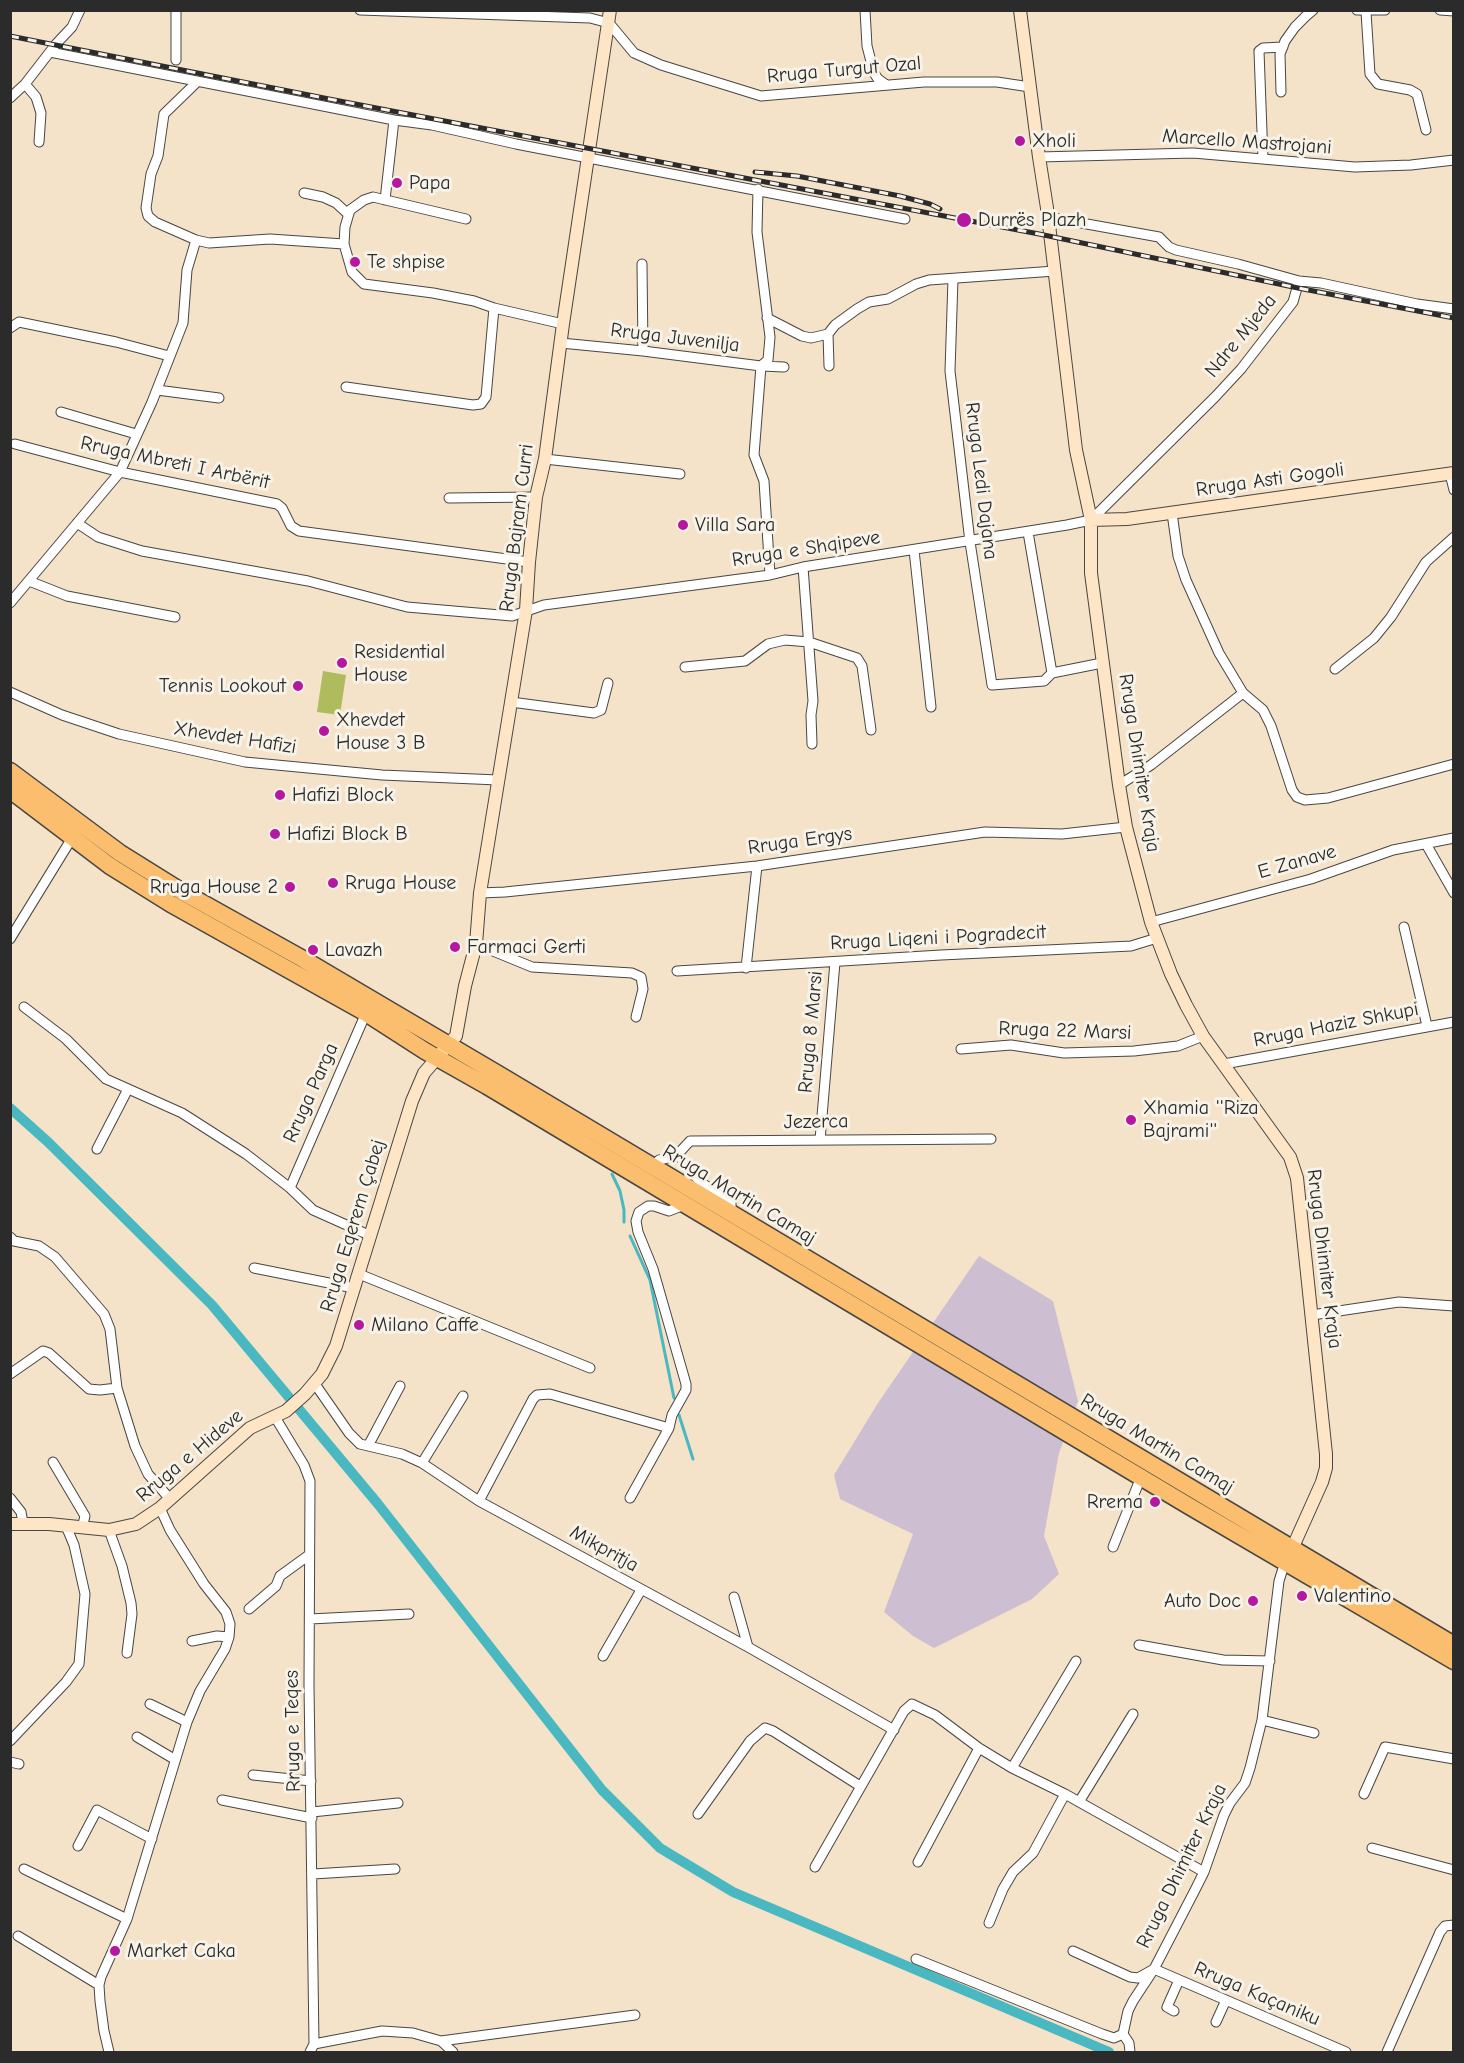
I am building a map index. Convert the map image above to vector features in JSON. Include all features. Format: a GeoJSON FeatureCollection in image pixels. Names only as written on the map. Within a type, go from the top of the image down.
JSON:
{"type":"FeatureCollection","features":[{"type":"Feature","properties":{"kind":"highway","name":"Rruga Martin Camaj"},"geometry":{"type":"LineString","coordinates":[[10,771],[120,853],[181,891],[303,959],[442,1052],[685,1204],[1141,1477],[1454,1645]]}},
{"type":"Feature","properties":{"kind":"highway","name":"Rruga Martin Camaj"},"geometry":{"type":"LineString","coordinates":[[10,790],[110,866],[171,904],[366,1013],[652,1167],[1289,1555],[1454,1661]]}},
{"type":"Feature","properties":{"kind":"street"},"geometry":{"type":"LineString","coordinates":[[10,98],[26,84],[72,27],[80,10]]}},
{"type":"Feature","properties":{"kind":"street"},"geometry":{"type":"LineString","coordinates":[[176,60],[177,10]]}},
{"type":"Feature","properties":{"kind":"street"},"geometry":{"type":"LineString","coordinates":[[360,10],[610,17]]}},
{"type":"Feature","properties":{"kind":"street"},"geometry":{"type":"LineString","coordinates":[[865,10],[867,46],[874,73],[885,84]]}},
{"type":"Feature","properties":{"kind":"street","name":"Rruga Dhimiter Kraja"},"geometry":{"type":"LineString","coordinates":[[1020,10],[1076,450],[1091,520],[1091,573],[1126,827],[1151,922],[1171,974],[1203,1036],[1290,1157],[1297,1178],[1326,1454],[1326,1468],[1322,1482],[1279,1581],[1262,1720],[1250,1768],[1245,1782],[1224,1815],[1204,1872],[1154,1969],[1128,2011],[1123,2034]]}},
{"type":"Feature","properties":{"kind":"street"},"geometry":{"type":"LineString","coordinates":[[1281,92],[1280,54],[1283,46],[1295,27],[1313,10]]}},
{"type":"Feature","properties":{"kind":"street"},"geometry":{"type":"LineString","coordinates":[[1385,10],[1361,11],[1370,74],[1378,84],[1410,90],[1417,94],[1426,130]]}},
{"type":"Feature","properties":{"kind":"street"},"geometry":{"type":"LineString","coordinates":[[1440,10],[1454,11]]}},
{"type":"Feature","properties":{"kind":"street","name":"Rruga Turgut Ozal"},"geometry":{"type":"LineString","coordinates":[[610,17],[634,53],[660,65],[761,96],[885,84],[962,81],[997,82],[1030,87]]}},
{"type":"Feature","properties":{"kind":"street","name":"Rruga Bajram Curri"},"geometry":{"type":"LineString","coordinates":[[442,1052],[458,1031],[465,986],[476,944],[480,893],[526,610],[536,498],[545,459],[563,324],[610,17]]}},
{"type":"Feature","properties":{"kind":"street"},"geometry":{"type":"LineString","coordinates":[[1263,159],[1259,51],[1263,48],[1283,46]]}},
{"type":"Feature","properties":{"kind":"street"},"geometry":{"type":"LineString","coordinates":[[50,52],[905,219]]}},
{"type":"Feature","properties":{"kind":"street"},"geometry":{"type":"LineString","coordinates":[[197,82],[164,114],[158,156],[151,174],[146,208],[148,216],[154,222],[196,240],[209,243],[270,239],[344,244]]}},
{"type":"Feature","properties":{"kind":"street"},"geometry":{"type":"LineString","coordinates":[[26,84],[36,97],[41,113],[39,142]]}},
{"type":"Feature","properties":{"kind":"street"},"geometry":{"type":"LineString","coordinates":[[385,200],[394,120]]}},
{"type":"Feature","properties":{"kind":"street","name":"Marcello Mastrojani"},"geometry":{"type":"LineString","coordinates":[[1039,158],[1193,153],[1355,167],[1411,165],[1454,160]]}},
{"type":"Feature","properties":{"kind":"street"},"geometry":{"type":"LineString","coordinates":[[758,189],[757,232],[770,337],[768,360],[761,366],[754,455],[764,481],[770,574]]}},
{"type":"Feature","properties":{"kind":"street"},"geometry":{"type":"LineString","coordinates":[[304,193],[323,197],[336,203],[348,214]]}},
{"type":"Feature","properties":{"kind":"street"},"geometry":{"type":"LineString","coordinates":[[466,219],[373,197],[364,200],[354,206],[348,214],[344,244],[352,272],[364,284],[474,301],[563,324]]}},
{"type":"Feature","properties":{"kind":"street"},"geometry":{"type":"LineString","coordinates":[[1048,218],[1160,237],[1169,247],[1176,250],[1299,281]]}},
{"type":"Feature","properties":{"kind":"street"},"geometry":{"type":"LineString","coordinates":[[10,603],[120,472],[157,390],[183,322],[187,270],[196,240]]}},
{"type":"Feature","properties":{"kind":"street"},"geometry":{"type":"LineString","coordinates":[[642,264],[644,351]]}},
{"type":"Feature","properties":{"kind":"street"},"geometry":{"type":"LineString","coordinates":[[767,318],[802,336],[811,338],[828,334],[835,325],[869,302],[888,299],[916,284],[929,280],[1055,271]]}},
{"type":"Feature","properties":{"kind":"street","name":"Rruga Ledi Dajana"},"geometry":{"type":"LineString","coordinates":[[953,279],[950,371],[970,542],[992,685],[1044,681],[1052,673]]}},
{"type":"Feature","properties":{"kind":"street","name":"Ndre Mjeda"},"geometry":{"type":"LineString","coordinates":[[1091,520],[1242,369],[1293,302],[1299,281],[1321,283],[1418,304],[1454,309]]}},
{"type":"Feature","properties":{"kind":"street"},"geometry":{"type":"LineString","coordinates":[[346,387],[473,405],[481,404],[486,397],[494,308]]}},
{"type":"Feature","properties":{"kind":"street"},"geometry":{"type":"LineString","coordinates":[[10,328],[19,322],[116,342],[169,356]]}},
{"type":"Feature","properties":{"kind":"street"},"geometry":{"type":"LineString","coordinates":[[828,334],[830,366]]}},
{"type":"Feature","properties":{"kind":"street","name":"Rruga Juvenilja"},"geometry":{"type":"LineString","coordinates":[[561,343],[784,367]]}},
{"type":"Feature","properties":{"kind":"street"},"geometry":{"type":"LineString","coordinates":[[157,390],[219,398]]}},
{"type":"Feature","properties":{"kind":"street"},"geometry":{"type":"LineString","coordinates":[[62,412],[136,434]]}},
{"type":"Feature","properties":{"kind":"street","name":"Rruga Mbreti I Arbërit"},"geometry":{"type":"LineString","coordinates":[[15,444],[120,472],[277,504],[282,508],[291,526],[299,531],[529,562]]}},
{"type":"Feature","properties":{"kind":"street"},"geometry":{"type":"LineString","coordinates":[[545,459],[680,474]]}},
{"type":"Feature","properties":{"kind":"street"},"geometry":{"type":"LineString","coordinates":[[1452,473],[1454,490]]}},
{"type":"Feature","properties":{"kind":"street","name":"Rruga Asti Gogoli"},"geometry":{"type":"LineString","coordinates":[[1091,520],[1127,519],[1452,473]]}},
{"type":"Feature","properties":{"kind":"street"},"geometry":{"type":"LineString","coordinates":[[449,498],[536,498]]}},
{"type":"Feature","properties":{"kind":"street"},"geometry":{"type":"LineString","coordinates":[[1172,513],[1179,556],[1186,580],[1219,653],[1243,693],[1263,710],[1271,726],[1292,790],[1297,797],[1305,800],[1328,798],[1454,765]]}},
{"type":"Feature","properties":{"kind":"street","name":"Rruga e Shqipeve"},"geometry":{"type":"LineString","coordinates":[[77,523],[98,537],[142,551],[308,581],[407,607],[512,616],[544,605],[770,574],[1091,520]]}},
{"type":"Feature","properties":{"kind":"street"},"geometry":{"type":"LineString","coordinates":[[1028,532],[1052,673],[1102,663]]}},
{"type":"Feature","properties":{"kind":"street"},"geometry":{"type":"LineString","coordinates":[[1335,669],[1374,638],[1426,562],[1454,537]]}},
{"type":"Feature","properties":{"kind":"street"},"geometry":{"type":"LineString","coordinates":[[914,550],[931,707]]}},
{"type":"Feature","properties":{"kind":"street"},"geometry":{"type":"LineString","coordinates":[[803,567],[813,701],[812,744]]}},
{"type":"Feature","properties":{"kind":"street"},"geometry":{"type":"LineString","coordinates":[[29,581],[67,596],[175,617]]}},
{"type":"Feature","properties":{"kind":"street"},"geometry":{"type":"LineString","coordinates":[[685,667],[746,661],[768,644],[785,640],[809,642],[857,658],[862,666],[871,730]]}},
{"type":"Feature","properties":{"kind":"street"},"geometry":{"type":"LineString","coordinates":[[511,702],[594,713],[601,710],[608,683]]}},
{"type":"Feature","properties":{"kind":"street","name":"Xhevdet Hafizi"},"geometry":{"type":"LineString","coordinates":[[10,692],[62,716],[119,734],[245,762],[382,775],[498,780]]}},
{"type":"Feature","properties":{"kind":"street"},"geometry":{"type":"LineString","coordinates":[[1119,785],[1151,765],[1243,693]]}},
{"type":"Feature","properties":{"kind":"street","name":"Rruga Ergys"},"geometry":{"type":"LineString","coordinates":[[480,893],[757,866],[985,831],[1062,834],[1126,827]]}},
{"type":"Feature","properties":{"kind":"street","name":"E Zanave"},"geometry":{"type":"LineString","coordinates":[[1151,922],[1311,879],[1393,850],[1454,837]]}},
{"type":"Feature","properties":{"kind":"street"},"geometry":{"type":"LineString","coordinates":[[10,939],[72,838]]}},
{"type":"Feature","properties":{"kind":"street"},"geometry":{"type":"LineString","coordinates":[[1426,844],[1454,893]]}},
{"type":"Feature","properties":{"kind":"street"},"geometry":{"type":"LineString","coordinates":[[746,968],[757,866]]}},
{"type":"Feature","properties":{"kind":"street"},"geometry":{"type":"LineString","coordinates":[[1404,927],[1427,1026]]}},
{"type":"Feature","properties":{"kind":"street","name":"Rruga Liqeni i Pogradecit"},"geometry":{"type":"LineString","coordinates":[[677,971],[1131,946],[1157,938]]}},
{"type":"Feature","properties":{"kind":"street"},"geometry":{"type":"LineString","coordinates":[[476,944],[532,967],[632,973],[641,977],[643,989],[636,1017]]}},
{"type":"Feature","properties":{"kind":"street","name":"Rruga 8 Marsi"},"geometry":{"type":"LineString","coordinates":[[820,1140],[835,962]]}},
{"type":"Feature","properties":{"kind":"street"},"geometry":{"type":"LineString","coordinates":[[24,1007],[66,1039],[106,1079],[182,1113],[246,1154],[290,1188],[313,1210],[371,1236]]}},
{"type":"Feature","properties":{"kind":"street","name":"Rruga Parga"},"geometry":{"type":"LineString","coordinates":[[290,1188],[366,1013]]}},
{"type":"Feature","properties":{"kind":"street","name":"Rruga Haziz Shkupi"},"geometry":{"type":"LineString","coordinates":[[1224,1065],[1454,1022]]}},
{"type":"Feature","properties":{"kind":"street","name":"Rruga 22 Marsi"},"geometry":{"type":"LineString","coordinates":[[961,1049],[1011,1045],[1064,1053],[1134,1051],[1178,1046],[1203,1036]]}},
{"type":"Feature","properties":{"kind":"street","name":"Rruga Eqerem Çabej"},"geometry":{"type":"LineString","coordinates":[[286,1411],[315,1384],[330,1361],[412,1101],[424,1073],[442,1052]]}},
{"type":"Feature","properties":{"kind":"street"},"geometry":{"type":"LineString","coordinates":[[97,1149],[128,1089]]}},
{"type":"Feature","properties":{"kind":"street","name":"Jezerca"},"geometry":{"type":"LineString","coordinates":[[652,1167],[659,1160],[672,1158],[678,1154],[690,1141],[991,1138]]}},
{"type":"Feature","properties":{"kind":"street"},"geometry":{"type":"LineString","coordinates":[[678,1154],[699,1181],[731,1202],[730,1215]]}},
{"type":"Feature","properties":{"kind":"street"},"geometry":{"type":"LineString","coordinates":[[630,1498],[669,1428],[672,1415],[686,1390],[653,1269],[636,1221],[643,1208],[648,1206],[669,1211],[685,1204]]}},
{"type":"Feature","properties":{"kind":"street"},"geometry":{"type":"LineString","coordinates":[[10,1237],[39,1246],[55,1257],[104,1314],[110,1329],[117,1388],[142,1462],[153,1480],[170,1499]]}},
{"type":"Feature","properties":{"kind":"street"},"geometry":{"type":"LineString","coordinates":[[254,1268],[354,1288]]}},
{"type":"Feature","properties":{"kind":"street"},"geometry":{"type":"LineString","coordinates":[[359,1274],[590,1368]]}},
{"type":"Feature","properties":{"kind":"street"},"geometry":{"type":"LineString","coordinates":[[1312,1315],[1399,1302],[1454,1306]]}},
{"type":"Feature","properties":{"kind":"street"},"geometry":{"type":"LineString","coordinates":[[10,1374],[43,1351],[49,1353],[89,1389],[117,1388]]}},
{"type":"Feature","properties":{"kind":"street","name":"Mikpritja"},"geometry":{"type":"LineString","coordinates":[[315,1384],[354,1439],[368,1446],[402,1454],[422,1463],[479,1501],[748,1647],[894,1730]]}},
{"type":"Feature","properties":{"kind":"street"},"geometry":{"type":"LineString","coordinates":[[368,1446],[400,1386]]}},
{"type":"Feature","properties":{"kind":"street"},"geometry":{"type":"LineString","coordinates":[[479,1501],[532,1399],[537,1395],[550,1394],[669,1428]]}},
{"type":"Feature","properties":{"kind":"street"},"geometry":{"type":"LineString","coordinates":[[422,1463],[464,1396]]}},
{"type":"Feature","properties":{"kind":"street","name":"Rruga e Hideve"},"geometry":{"type":"LineString","coordinates":[[17,1524],[109,1530],[136,1524],[160,1508],[250,1428],[286,1411]]}},
{"type":"Feature","properties":{"kind":"street","name":"Rruga e Teqes"},"geometry":{"type":"LineString","coordinates":[[275,1417],[304,1465],[310,1481],[312,2048]]}},
{"type":"Feature","properties":{"kind":"street"},"geometry":{"type":"LineString","coordinates":[[53,1462],[86,1516],[82,1528]]}},
{"type":"Feature","properties":{"kind":"street"},"geometry":{"type":"LineString","coordinates":[[1113,1547],[1141,1477]]}},
{"type":"Feature","properties":{"kind":"street"},"geometry":{"type":"LineString","coordinates":[[10,1498],[21,1512],[17,1524]]}},
{"type":"Feature","properties":{"kind":"street"},"geometry":{"type":"LineString","coordinates":[[110,2052],[104,2031],[99,1985],[126,1920],[187,1722],[200,1691],[225,1649],[229,1637],[230,1624],[226,1612],[204,1584],[170,1530],[160,1508]]}},
{"type":"Feature","properties":{"kind":"street"},"geometry":{"type":"LineString","coordinates":[[10,1741],[66,1682],[79,1664],[85,1594],[74,1545],[66,1526]]}},
{"type":"Feature","properties":{"kind":"street"},"geometry":{"type":"LineString","coordinates":[[109,1530],[122,1566],[132,1614],[127,1653]]}},
{"type":"Feature","properties":{"kind":"street"},"geometry":{"type":"LineString","coordinates":[[249,1610],[276,1586],[280,1576],[309,1555]]}},
{"type":"Feature","properties":{"kind":"street"},"geometry":{"type":"LineString","coordinates":[[603,1656],[641,1590]]}},
{"type":"Feature","properties":{"kind":"street"},"geometry":{"type":"LineString","coordinates":[[734,1597],[748,1647]]}},
{"type":"Feature","properties":{"kind":"street"},"geometry":{"type":"LineString","coordinates":[[310,1619],[409,1614]]}},
{"type":"Feature","properties":{"kind":"street"},"geometry":{"type":"LineString","coordinates":[[192,1641],[217,1636],[229,1637]]}},
{"type":"Feature","properties":{"kind":"street"},"geometry":{"type":"LineString","coordinates":[[1139,1645],[1222,1660],[1270,1661]]}},
{"type":"Feature","properties":{"kind":"street"},"geometry":{"type":"LineString","coordinates":[[1012,1768],[1076,1661]]}},
{"type":"Feature","properties":{"kind":"street"},"geometry":{"type":"LineString","coordinates":[[150,1704],[187,1722]]}},
{"type":"Feature","properties":{"kind":"street"},"geometry":{"type":"LineString","coordinates":[[815,1867],[907,1707],[912,1704],[935,1715],[979,1748],[1012,1768],[1065,1794],[1204,1872]]}},
{"type":"Feature","properties":{"kind":"street"},"geometry":{"type":"LineString","coordinates":[[1078,1802],[1133,1714]]}},
{"type":"Feature","properties":{"kind":"street"},"geometry":{"type":"LineString","coordinates":[[1262,1720],[1314,1733]]}},
{"type":"Feature","properties":{"kind":"street"},"geometry":{"type":"LineString","coordinates":[[698,1814],[750,1741],[765,1728],[860,1786]]}},
{"type":"Feature","properties":{"kind":"street"},"geometry":{"type":"LineString","coordinates":[[137,1737],[174,1759]]}},
{"type":"Feature","properties":{"kind":"street"},"geometry":{"type":"LineString","coordinates":[[1364,1794],[1385,1747],[1454,1759]]}},
{"type":"Feature","properties":{"kind":"street"},"geometry":{"type":"LineString","coordinates":[[918,1862],[979,1748]]}},
{"type":"Feature","properties":{"kind":"street"},"geometry":{"type":"LineString","coordinates":[[253,1775],[311,1781]]}},
{"type":"Feature","properties":{"kind":"street"},"geometry":{"type":"LineString","coordinates":[[989,1923],[1003,1889],[1013,1872],[1033,1853],[1065,1794]]}},
{"type":"Feature","properties":{"kind":"street"},"geometry":{"type":"LineString","coordinates":[[222,1800],[312,1815],[398,1803]]}},
{"type":"Feature","properties":{"kind":"street"},"geometry":{"type":"LineString","coordinates":[[78,1846],[97,1810],[152,1839]]}},
{"type":"Feature","properties":{"kind":"street"},"geometry":{"type":"LineString","coordinates":[[1372,1848],[1454,1870]]}},
{"type":"Feature","properties":{"kind":"street"},"geometry":{"type":"LineString","coordinates":[[24,1869],[126,1920]]}},
{"type":"Feature","properties":{"kind":"street"},"geometry":{"type":"LineString","coordinates":[[313,1874],[395,1869]]}},
{"type":"Feature","properties":{"kind":"street"},"geometry":{"type":"LineString","coordinates":[[1387,2052],[1440,1932],[1445,1926],[1454,1925]]}},
{"type":"Feature","properties":{"kind":"street"},"geometry":{"type":"LineString","coordinates":[[18,1936],[99,1985]]}},
{"type":"Feature","properties":{"kind":"street"},"geometry":{"type":"LineString","coordinates":[[1073,1951],[1130,1977],[1138,1978],[1154,1969]]}},
{"type":"Feature","properties":{"kind":"street"},"geometry":{"type":"LineString","coordinates":[[916,1959],[1102,2034],[1114,2038],[1123,2034],[1131,2051]]}},
{"type":"Feature","properties":{"kind":"street","name":"Rruga Kaçaniku"},"geometry":{"type":"LineString","coordinates":[[1154,1969],[1346,2052]]}},
{"type":"Feature","properties":{"kind":"street"},"geometry":{"type":"LineString","coordinates":[[1174,2011],[1167,2007],[1179,1980]]}},
{"type":"Feature","properties":{"kind":"street"},"geometry":{"type":"LineString","coordinates":[[1216,2022],[1226,2000]]}},
{"type":"Feature","properties":{"kind":"street"},"geometry":{"type":"LineString","coordinates":[[312,2048],[382,2031],[413,2033],[441,2041],[635,2015]]}},
{"type":"Feature","properties":{"kind":"street"},"geometry":{"type":"LineString","coordinates":[[441,2041],[453,2052]]}},
{"type":"Feature","properties":{"kind":"shaded area"},"geometry":{"type":"Polygon","coordinates":[[[979,1256],[1053,1301],[1078,1401],[1059,1453],[1044,1536],[1059,1574],[1032,1599],[934,1648],[913,1636],[884,1612],[913,1534],[840,1499],[834,1475],[878,1403],[979,1256]]]}},
{"type":"Feature","properties":{"kind":"green space"},"geometry":{"type":"Polygon","coordinates":[[[323,671],[346,675],[340,715],[317,712],[323,671]]]}},
{"type":"Feature","properties":{"kind":"waterway"},"geometry":{"type":"LineString","coordinates":[[10,1108],[48,1142],[212,1305],[378,1504],[602,1790],[660,1848],[733,1892],[1109,2052]]}},
{"type":"Feature","properties":{"kind":"waterway"},"geometry":{"type":"LineString","coordinates":[[612,1174],[620,1191],[624,1222]]}},
{"type":"Feature","properties":{"kind":"waterway"},"geometry":{"type":"LineString","coordinates":[[630,1236],[650,1280],[674,1398]]}},
{"type":"Feature","properties":{"kind":"waterway"},"geometry":{"type":"LineString","coordinates":[[679,1415],[693,1459]]}},
{"type":"Feature","properties":{"kind":"railway"},"geometry":{"type":"LineString","coordinates":[[10,36],[1039,234],[1454,318]]}},
{"type":"Feature","properties":{"kind":"railway"},"geometry":{"type":"LineString","coordinates":[[755,172],[797,176],[900,196],[940,209]]}},
{"type":"Feature","properties":{"kind":"place","name":"Xholi"},"geometry":{"type":"Point","coordinates":[1020,141]}},
{"type":"Feature","properties":{"kind":"place","name":"Papa"},"geometry":{"type":"Point","coordinates":[397,183]}},
{"type":"Feature","properties":{"kind":"place","name":"Durrës Plazh"},"geometry":{"type":"Point","coordinates":[964,220]}},
{"type":"Feature","properties":{"kind":"place","name":"Te shpise"},"geometry":{"type":"Point","coordinates":[355,262]}},
{"type":"Feature","properties":{"kind":"place","name":"Villa Sara"},"geometry":{"type":"Point","coordinates":[683,525]}},
{"type":"Feature","properties":{"kind":"place","name":"Residential House"},"geometry":{"type":"Point","coordinates":[342,663]}},
{"type":"Feature","properties":{"kind":"place","name":"Tennis Lookout"},"geometry":{"type":"Point","coordinates":[298,686]}},
{"type":"Feature","properties":{"kind":"place","name":"Xhevdet House 3 B"},"geometry":{"type":"Point","coordinates":[324,731]}},
{"type":"Feature","properties":{"kind":"place","name":"Hafizi Block"},"geometry":{"type":"Point","coordinates":[280,795]}},
{"type":"Feature","properties":{"kind":"place","name":"Hafizi Block B"},"geometry":{"type":"Point","coordinates":[275,834]}},
{"type":"Feature","properties":{"kind":"place","name":"Rruga House"},"geometry":{"type":"Point","coordinates":[333,883]}},
{"type":"Feature","properties":{"kind":"place","name":"Rruga House 2"},"geometry":{"type":"Point","coordinates":[290,887]}},
{"type":"Feature","properties":{"kind":"place","name":"Farmaci Gerti"},"geometry":{"type":"Point","coordinates":[455,947]}},
{"type":"Feature","properties":{"kind":"place","name":"Lavazh"},"geometry":{"type":"Point","coordinates":[313,950]}},
{"type":"Feature","properties":{"kind":"place","name":"Xhamia ''Riza Bajrami''"},"geometry":{"type":"Point","coordinates":[1131,1120]}},
{"type":"Feature","properties":{"kind":"place","name":"Milano Caffe"},"geometry":{"type":"Point","coordinates":[359,1325]}},
{"type":"Feature","properties":{"kind":"place","name":"Rrema"},"geometry":{"type":"Point","coordinates":[1155,1502]}},
{"type":"Feature","properties":{"kind":"place","name":"Valentino"},"geometry":{"type":"Point","coordinates":[1302,1596]}},
{"type":"Feature","properties":{"kind":"place","name":"Auto Doc"},"geometry":{"type":"Point","coordinates":[1253,1601]}},
{"type":"Feature","properties":{"kind":"place","name":"Market Caka"},"geometry":{"type":"Point","coordinates":[115,1951]}}]}
